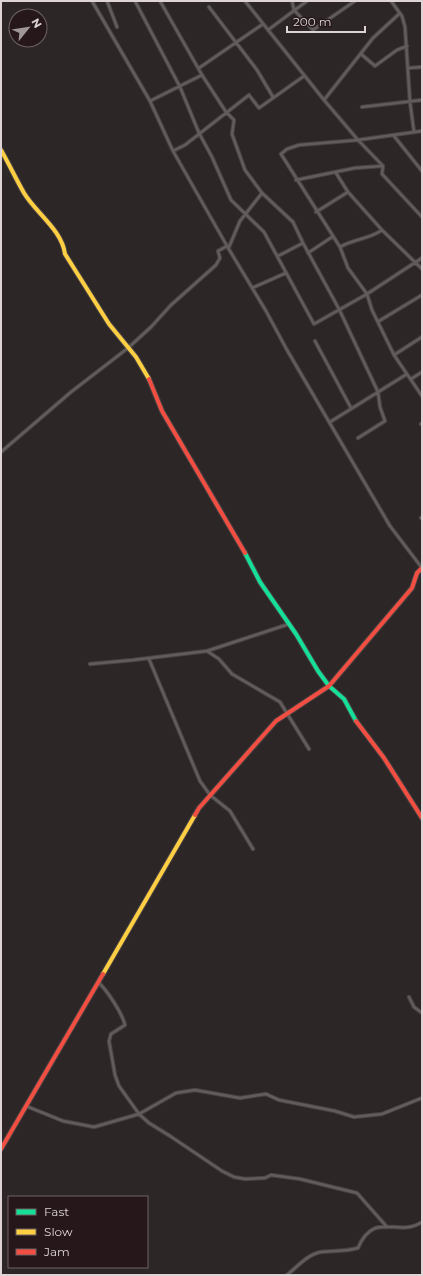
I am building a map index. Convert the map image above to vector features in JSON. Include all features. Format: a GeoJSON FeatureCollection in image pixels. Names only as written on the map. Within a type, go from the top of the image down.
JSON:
{"type":"FeatureCollection","features":[{"type":"Feature","properties":{"kind":"street"},"geometry":{"type":"LineString","coordinates":[[1,1149],[199,808],[276,721],[329,686],[412,588],[417,573],[422,568],[390,526],[173,151],[150,101],[92,1]]}},
{"type":"Feature","properties":{"kind":"street"},"geometry":{"type":"LineString","coordinates":[[107,1],[116,27]]}},
{"type":"Feature","properties":{"kind":"street"},"geometry":{"type":"LineString","coordinates":[[135,1],[180,87],[199,133],[212,157],[231,200],[264,232],[314,324],[367,294],[422,258]]}},
{"type":"Feature","properties":{"kind":"street"},"geometry":{"type":"LineString","coordinates":[[160,1],[202,75],[226,112],[234,120],[232,134],[245,170],[262,193],[293,222],[339,309],[378,392],[380,408],[385,421],[358,438]]}},
{"type":"Feature","properties":{"kind":"street"},"geometry":{"type":"LineString","coordinates":[[245,1],[324,100],[358,140],[383,166]]}},
{"type":"Feature","properties":{"kind":"street"},"geometry":{"type":"LineString","coordinates":[[292,1],[294,10],[313,30],[355,1]]}},
{"type":"Feature","properties":{"kind":"street"},"geometry":{"type":"LineString","coordinates":[[268,30],[306,1]]}},
{"type":"Feature","properties":{"kind":"street"},"geometry":{"type":"LineString","coordinates":[[391,1],[400,14],[405,27],[410,102],[414,132]]}},
{"type":"Feature","properties":{"kind":"street"},"geometry":{"type":"LineString","coordinates":[[209,7],[257,70],[273,97]]}},
{"type":"Feature","properties":{"kind":"street"},"geometry":{"type":"LineString","coordinates":[[324,100],[373,38],[400,14]]}},
{"type":"Feature","properties":{"kind":"street"},"geometry":{"type":"LineString","coordinates":[[199,68],[263,24]]}},
{"type":"Feature","properties":{"kind":"street"},"geometry":{"type":"LineString","coordinates":[[361,54],[375,66],[397,50],[407,46]]}},
{"type":"Feature","properties":{"kind":"street"},"geometry":{"type":"LineString","coordinates":[[408,68],[422,67]]}},
{"type":"Feature","properties":{"kind":"street"},"geometry":{"type":"LineString","coordinates":[[150,101],[202,75]]}},
{"type":"Feature","properties":{"kind":"street"},"geometry":{"type":"LineString","coordinates":[[173,151],[185,145],[249,95],[259,108],[304,76]]}},
{"type":"Feature","properties":{"kind":"street"},"geometry":{"type":"LineString","coordinates":[[362,107],[422,100]]}},
{"type":"Feature","properties":{"kind":"street"},"geometry":{"type":"LineString","coordinates":[[422,131],[394,136],[299,145],[287,149],[281,154],[332,238],[340,247],[348,268],[367,294],[372,310],[379,321],[394,355],[422,396]]}},
{"type":"Feature","properties":{"kind":"street"},"geometry":{"type":"LineString","coordinates":[[394,136],[422,171]]}},
{"type":"Feature","properties":{"kind":"street"},"geometry":{"type":"LineString","coordinates":[[1,150],[24,193],[54,231],[64,247],[65,254],[109,324],[136,357],[150,381],[162,411],[215,503],[233,531],[260,582],[329,686],[344,700],[358,726],[384,758],[422,818]]}},
{"type":"Feature","properties":{"kind":"street"},"geometry":{"type":"LineString","coordinates":[[296,180],[355,168],[383,166]]}},
{"type":"Feature","properties":{"kind":"street"},"geometry":{"type":"LineString","coordinates":[[383,166],[382,174],[422,217]]}},
{"type":"Feature","properties":{"kind":"street"},"geometry":{"type":"LineString","coordinates":[[336,173],[348,192],[382,230],[422,269]]}},
{"type":"Feature","properties":{"kind":"street"},"geometry":{"type":"LineString","coordinates":[[316,212],[348,192]]}},
{"type":"Feature","properties":{"kind":"street"},"geometry":{"type":"LineString","coordinates":[[1,452],[71,392],[128,348],[151,327],[170,305],[216,265],[220,258],[218,251],[228,247],[240,221],[262,193]]}},
{"type":"Feature","properties":{"kind":"street"},"geometry":{"type":"LineString","coordinates":[[340,247],[351,241],[374,235],[382,230]]}},
{"type":"Feature","properties":{"kind":"street"},"geometry":{"type":"LineString","coordinates":[[308,252],[332,238]]}},
{"type":"Feature","properties":{"kind":"street"},"geometry":{"type":"LineString","coordinates":[[278,256],[303,243]]}},
{"type":"Feature","properties":{"kind":"street"},"geometry":{"type":"LineString","coordinates":[[252,288],[286,273]]}},
{"type":"Feature","properties":{"kind":"street"},"geometry":{"type":"LineString","coordinates":[[379,321],[422,294]]}},
{"type":"Feature","properties":{"kind":"street"},"geometry":{"type":"LineString","coordinates":[[394,355],[422,337]]}},
{"type":"Feature","properties":{"kind":"street"},"geometry":{"type":"LineString","coordinates":[[315,341],[351,408]]}},
{"type":"Feature","properties":{"kind":"street"},"geometry":{"type":"LineString","coordinates":[[411,379],[422,372]]}},
{"type":"Feature","properties":{"kind":"street"},"geometry":{"type":"LineString","coordinates":[[330,422],[407,374]]}},
{"type":"Feature","properties":{"kind":"street"},"geometry":{"type":"LineString","coordinates":[[90,664],[148,659],[207,651],[289,624]]}},
{"type":"Feature","properties":{"kind":"street"},"geometry":{"type":"LineString","coordinates":[[207,651],[219,659],[232,674],[280,702],[310,749]]}},
{"type":"Feature","properties":{"kind":"street"},"geometry":{"type":"LineString","coordinates":[[148,659],[200,781],[210,795],[230,811],[253,849]]}},
{"type":"Feature","properties":{"kind":"street"},"geometry":{"type":"LineString","coordinates":[[98,982],[103,986],[123,1016],[125,1025],[111,1034],[109,1041],[115,1075],[125,1095],[139,1114],[149,1123],[222,1171],[234,1177],[245,1179],[279,1176],[300,1178],[357,1193],[387,1227]]}},
{"type":"Feature","properties":{"kind":"street"},"geometry":{"type":"LineString","coordinates":[[409,997],[414,1007],[422,1013]]}},
{"type":"Feature","properties":{"kind":"street"},"geometry":{"type":"LineString","coordinates":[[26,1106],[63,1121],[94,1127],[139,1114],[176,1093],[196,1090],[240,1098],[266,1094],[280,1100],[354,1117],[382,1114],[422,1098]]}},
{"type":"Feature","properties":{"kind":"street"},"geometry":{"type":"LineString","coordinates":[[287,1275],[304,1260],[319,1252],[349,1251],[358,1248],[364,1234],[371,1229],[387,1227],[415,1227],[422,1222]]}},
{"type":"Feature","properties":{"kind":"traffic: fast"},"geometry":{"type":"LineString","coordinates":[[245,553],[260,582],[296,634],[318,671],[329,686],[344,699],[356,721]]}},
{"type":"Feature","properties":{"kind":"traffic: slow"},"geometry":{"type":"LineString","coordinates":[[1,150],[24,193],[54,229],[63,245],[65,254],[109,324],[136,357],[149,379]]}},
{"type":"Feature","properties":{"kind":"traffic: slow"},"geometry":{"type":"LineString","coordinates":[[103,974],[195,815]]}},
{"type":"Feature","properties":{"kind":"traffic: jam"},"geometry":{"type":"LineString","coordinates":[[149,379],[162,411],[245,553]]}},
{"type":"Feature","properties":{"kind":"traffic: jam"},"geometry":{"type":"LineString","coordinates":[[195,815],[199,808],[276,721],[329,686],[412,588],[417,573],[422,568]]}},
{"type":"Feature","properties":{"kind":"traffic: jam"},"geometry":{"type":"LineString","coordinates":[[356,721],[384,758],[422,818]]}},
{"type":"Feature","properties":{"kind":"traffic: jam"},"geometry":{"type":"LineString","coordinates":[[1,1149],[103,974]]}}]}
